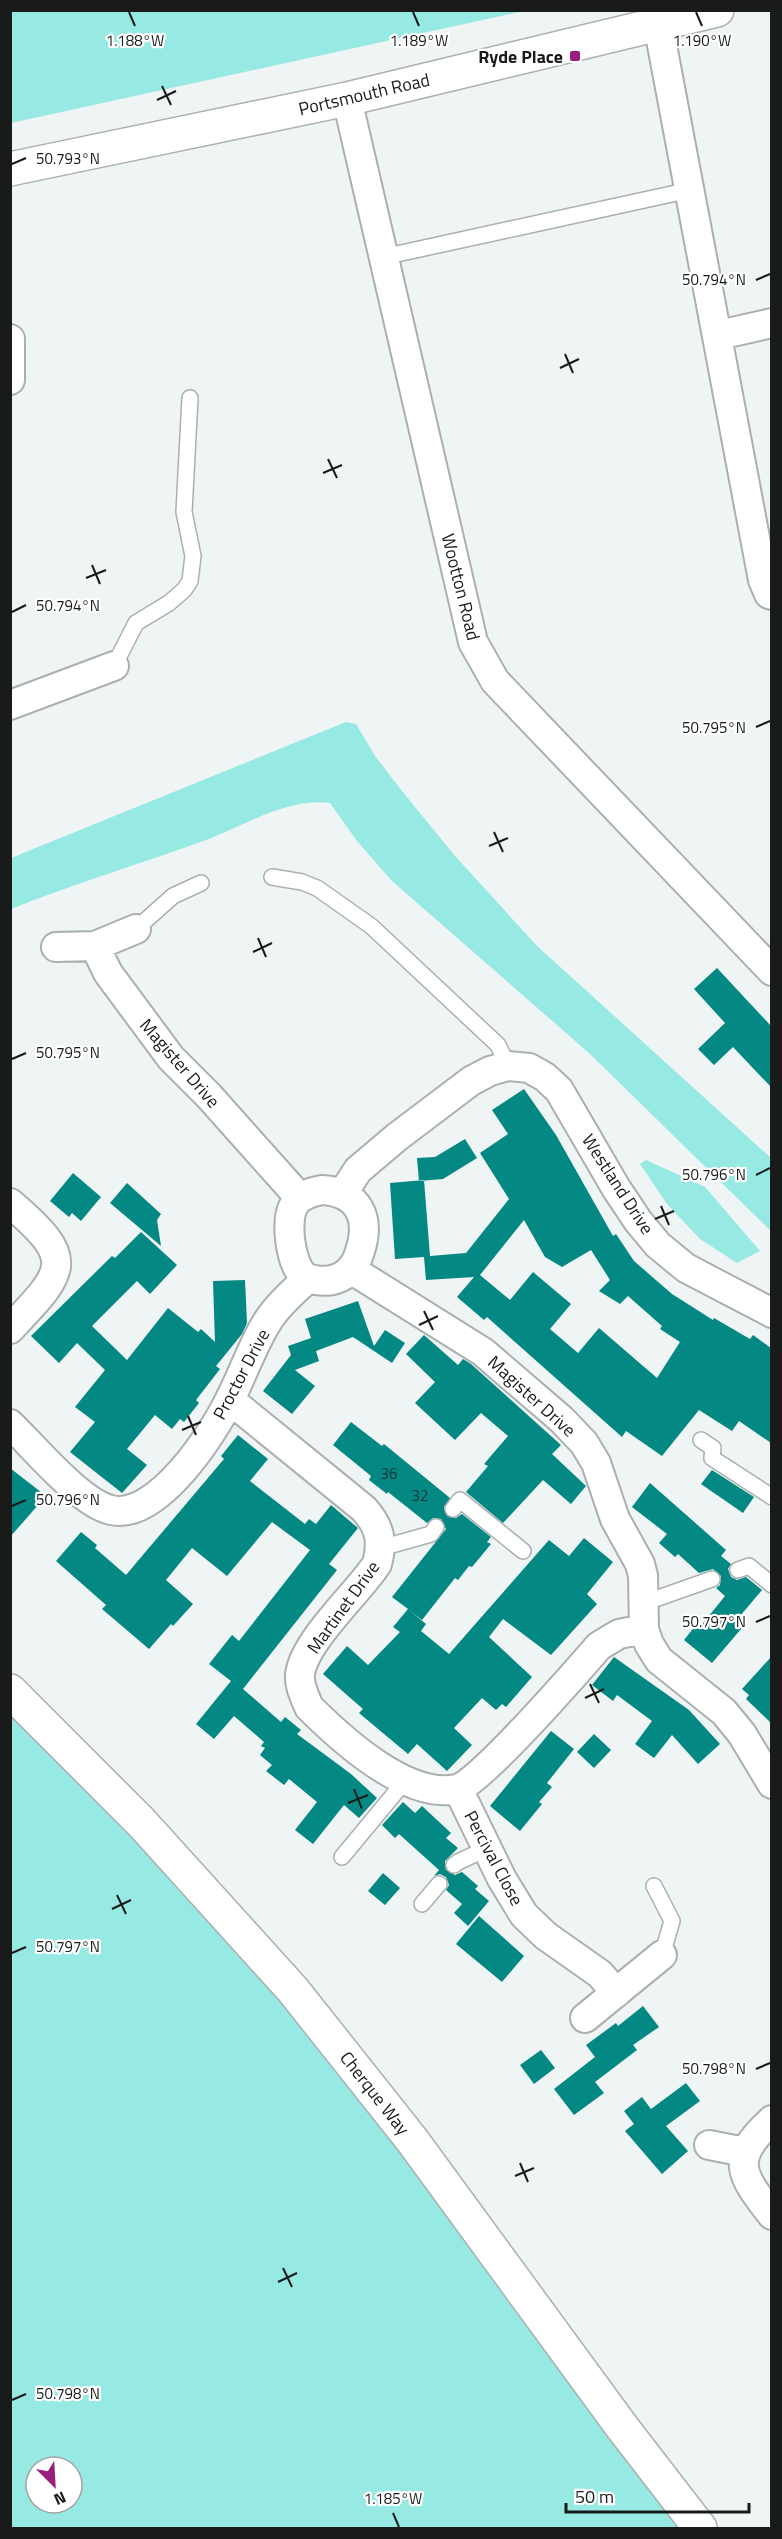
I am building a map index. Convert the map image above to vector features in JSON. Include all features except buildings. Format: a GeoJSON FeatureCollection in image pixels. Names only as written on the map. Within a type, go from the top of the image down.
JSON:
{"type":"FeatureCollection","features":[{"type":"Feature","properties":{"kind":"street","name":"Portsmouth Road"},"geometry":{"type":"LineString","coordinates":[[10,169],[346,99],[717,10]]}},
{"type":"Feature","properties":{"kind":"street"},"geometry":{"type":"LineString","coordinates":[[658,24],[719,335],[763,580],[770,595]]}},
{"type":"Feature","properties":{"kind":"street","name":"Wootton Road"},"geometry":{"type":"LineString","coordinates":[[346,99],[473,642],[483,664],[495,681],[771,970]]}},
{"type":"Feature","properties":{"kind":"street"},"geometry":{"type":"LineString","coordinates":[[719,335],[771,323]]}},
{"type":"Feature","properties":{"kind":"street"},"geometry":{"type":"LineString","coordinates":[[10,339],[10,380]]}},
{"type":"Feature","properties":{"kind":"street"},"geometry":{"type":"LineString","coordinates":[[10,705],[114,666]]}},
{"type":"Feature","properties":{"kind":"street"},"geometry":{"type":"LineString","coordinates":[[56,947],[95,946],[136,929]]}},
{"type":"Feature","properties":{"kind":"street","name":"Magister Drive"},"geometry":{"type":"LineString","coordinates":[[95,946],[108,973],[171,1058],[209,1096],[300,1198]]}},
{"type":"Feature","properties":{"kind":"street"},"geometry":{"type":"LineString","coordinates":[[343,1193],[358,1170],[397,1137],[471,1081],[490,1071],[508,1066]]}},
{"type":"Feature","properties":{"kind":"street","name":"Westland Drive"},"geometry":{"type":"LineString","coordinates":[[508,1066],[529,1068],[545,1077],[560,1090],[616,1188],[638,1221],[658,1245],[686,1268],[771,1313]]}},
{"type":"Feature","properties":{"kind":"street"},"geometry":{"type":"LineString","coordinates":[[322,1190],[343,1193],[351,1198],[358,1207],[363,1221],[362,1247],[352,1270],[333,1280],[307,1278],[296,1265],[290,1237],[291,1212],[300,1198],[310,1192],[322,1190]]}},
{"type":"Feature","properties":{"kind":"street"},"geometry":{"type":"LineString","coordinates":[[10,1203],[42,1231],[52,1244],[57,1258],[56,1269],[50,1283],[10,1329]]}},
{"type":"Feature","properties":{"kind":"street","name":"Magister Drive"},"geometry":{"type":"LineString","coordinates":[[352,1270],[483,1352],[561,1419],[584,1443],[596,1462],[615,1519],[640,1564],[648,1644],[659,1660],[724,1712],[742,1734],[771,1784]]}},
{"type":"Feature","properties":{"kind":"street","name":"Proctor Drive"},"geometry":{"type":"LineString","coordinates":[[10,1424],[80,1494],[111,1510],[125,1511],[153,1500],[169,1486],[207,1436],[230,1400],[271,1316],[307,1278]]}},
{"type":"Feature","properties":{"kind":"street","name":"Martinet Drive"},"geometry":{"type":"LineString","coordinates":[[230,1400],[364,1509],[374,1520],[380,1532],[381,1548],[377,1564],[314,1642],[300,1675],[303,1693],[314,1711],[361,1752],[405,1781],[433,1789],[458,1789]]}},
{"type":"Feature","properties":{"kind":"street"},"geometry":{"type":"LineString","coordinates":[[458,1789],[493,1761],[599,1646],[644,1616]]}},
{"type":"Feature","properties":{"kind":"street","name":"Cherque Way"},"geometry":{"type":"LineString","coordinates":[[10,1691],[141,1822],[293,1990],[412,2140],[622,2427],[700,2529]]}},
{"type":"Feature","properties":{"kind":"street","name":"Percival Close"},"geometry":{"type":"LineString","coordinates":[[458,1789],[486,1849],[524,1915],[546,1936],[600,1974],[616,1993]]}},
{"type":"Feature","properties":{"kind":"street"},"geometry":{"type":"LineString","coordinates":[[585,2018],[662,1955]]}},
{"type":"Feature","properties":{"kind":"street"},"geometry":{"type":"LineString","coordinates":[[771,2120],[752,2138],[745,2152],[744,2169],[749,2185],[771,2215]]}},
{"type":"Feature","properties":{"kind":"street"},"geometry":{"type":"LineString","coordinates":[[708,2145],[745,2152]]}},
{"type":"Feature","properties":{"kind":"lane"},"geometry":{"type":"LineString","coordinates":[[383,257],[690,190]]}},
{"type":"Feature","properties":{"kind":"lane"},"geometry":{"type":"LineString","coordinates":[[114,666],[136,623],[169,603],[184,590],[190,581],[193,556],[184,512],[190,398]]}},
{"type":"Feature","properties":{"kind":"lane"},"geometry":{"type":"LineString","coordinates":[[272,877],[302,882],[317,888],[371,926],[498,1045],[508,1066]]}},
{"type":"Feature","properties":{"kind":"lane"},"geometry":{"type":"LineString","coordinates":[[136,929],[173,896],[201,883]]}},
{"type":"Feature","properties":{"kind":"lane"},"geometry":{"type":"LineString","coordinates":[[701,1440],[713,1448],[712,1458],[771,1497]]}},
{"type":"Feature","properties":{"kind":"lane"},"geometry":{"type":"LineString","coordinates":[[453,1509],[460,1500],[524,1551]]}},
{"type":"Feature","properties":{"kind":"lane"},"geometry":{"type":"LineString","coordinates":[[381,1548],[430,1534],[436,1527]]}},
{"type":"Feature","properties":{"kind":"lane"},"geometry":{"type":"LineString","coordinates":[[738,1570],[749,1566],[771,1585]]}},
{"type":"Feature","properties":{"kind":"lane"},"geometry":{"type":"LineString","coordinates":[[644,1616],[712,1579]]}},
{"type":"Feature","properties":{"kind":"lane"},"geometry":{"type":"LineString","coordinates":[[342,1857],[405,1781]]}},
{"type":"Feature","properties":{"kind":"lane"},"geometry":{"type":"LineString","coordinates":[[454,1865],[486,1849]]}},
{"type":"Feature","properties":{"kind":"lane"},"geometry":{"type":"LineString","coordinates":[[422,1904],[439,1884]]}},
{"type":"Feature","properties":{"kind":"lane"},"geometry":{"type":"LineString","coordinates":[[654,1886],[672,1921],[662,1955]]}},
{"type":"Feature","properties":{"kind":"shaded area"},"geometry":{"type":"Polygon","coordinates":[[[11,10],[524,10],[524,11],[11,123],[11,10]]]}},
{"type":"Feature","properties":{"kind":"shaded area"},"geometry":{"type":"Polygon","coordinates":[[[346,722],[356,724],[375,756],[402,791],[455,856],[537,946],[771,1158],[771,1231],[589,1053],[392,881],[357,841],[330,803],[314,802],[283,808],[209,839],[11,909],[11,858],[346,722]]]}},
{"type":"Feature","properties":{"kind":"shaded area"},"geometry":{"type":"Polygon","coordinates":[[[646,1160],[705,1187],[760,1251],[737,1263],[700,1239],[667,1204],[640,1164],[646,1160]]]}},
{"type":"Feature","properties":{"kind":"shaded area"},"geometry":{"type":"Polygon","coordinates":[[[10,1700],[141,1822],[702,2528],[11,2528],[10,1700]]]}},
{"type":"Feature","properties":{"kind":"place","name":"Ryde Place"},"geometry":{"type":"Point","coordinates":[575,56]}}]}
